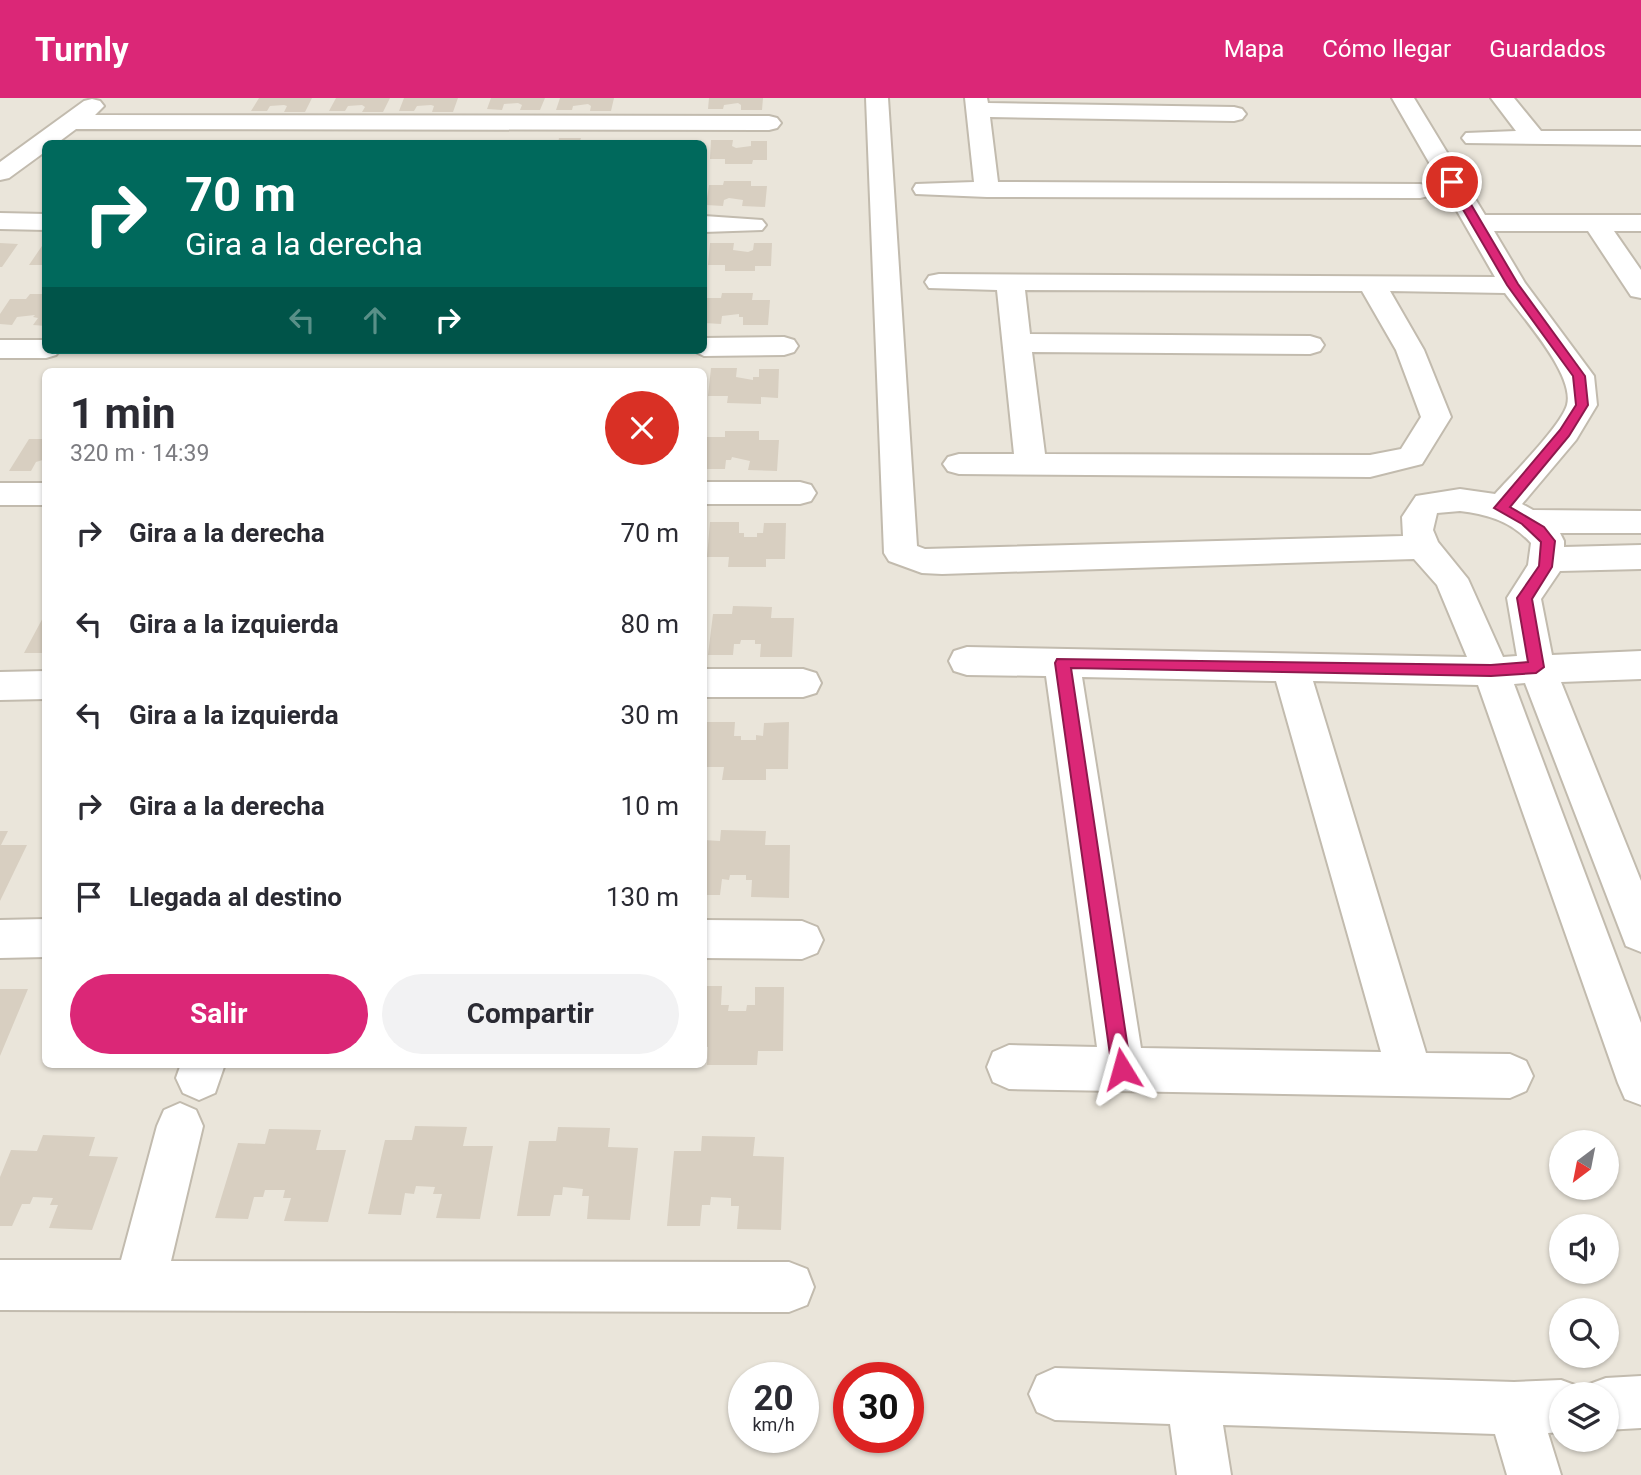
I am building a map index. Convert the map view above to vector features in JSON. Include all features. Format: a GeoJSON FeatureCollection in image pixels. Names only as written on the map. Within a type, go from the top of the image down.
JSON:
{"type":"FeatureCollection","features":[{"type":"Feature","properties":{"kind":"street"},"geometry":{"type":"LineString","coordinates":[[46,140],[103,98]]}},
{"type":"Feature","properties":{"kind":"street"},"geometry":{"type":"LineString","coordinates":[[877,98],[901,553],[922,561],[942,562],[1423,547]]}},
{"type":"Feature","properties":{"kind":"street"},"geometry":{"type":"LineString","coordinates":[[1404,98],[1513,285],[1579,376],[1582,405],[1514,514]]}},
{"type":"Feature","properties":{"kind":"street"},"geometry":{"type":"LineString","coordinates":[[1502,98],[1534,138]]}},
{"type":"Feature","properties":{"kind":"street"},"geometry":{"type":"LineString","coordinates":[[987,190],[976,104],[1234,114]]}},
{"type":"Feature","properties":{"kind":"street"},"geometry":{"type":"LineString","coordinates":[[71,122],[769,123]]}},
{"type":"Feature","properties":{"kind":"street"},"geometry":{"type":"LineString","coordinates":[[0,145],[21,130]]}},
{"type":"Feature","properties":{"kind":"street"},"geometry":{"type":"LineString","coordinates":[[1474,138],[1641,138]]}},
{"type":"Feature","properties":{"kind":"street"},"geometry":{"type":"LineString","coordinates":[[0,173],[42,143]]}},
{"type":"Feature","properties":{"kind":"street"},"geometry":{"type":"LineString","coordinates":[[925,189],[1420,191]]}},
{"type":"Feature","properties":{"kind":"street"},"geometry":{"type":"LineString","coordinates":[[0,221],[42,222]]}},
{"type":"Feature","properties":{"kind":"street"},"geometry":{"type":"LineString","coordinates":[[1476,223],[1641,223]]}},
{"type":"Feature","properties":{"kind":"street"},"geometry":{"type":"LineString","coordinates":[[1596,223],[1641,290]]}},
{"type":"Feature","properties":{"kind":"street"},"geometry":{"type":"LineString","coordinates":[[707,224],[753,225]]}},
{"type":"Feature","properties":{"kind":"street"},"geometry":{"type":"LineString","coordinates":[[939,282],[1513,285]]}},
{"type":"Feature","properties":{"kind":"street"},"geometry":{"type":"LineString","coordinates":[[1010,282],[1031,464]]}},
{"type":"Feature","properties":{"kind":"street"},"geometry":{"type":"LineString","coordinates":[[959,464],[1370,467],[1411,457],[1436,417],[1410,350],[1371,283]]}},
{"type":"Feature","properties":{"kind":"street"},"geometry":{"type":"LineString","coordinates":[[1017,342],[1310,345]]}},
{"type":"Feature","properties":{"kind":"street"},"geometry":{"type":"LineString","coordinates":[[707,347],[784,346]]}},
{"type":"Feature","properties":{"kind":"street"},"geometry":{"type":"LineString","coordinates":[[0,349],[42,349]]}},
{"type":"Feature","properties":{"kind":"street"},"geometry":{"type":"LineString","coordinates":[[707,493],[800,493]]}},
{"type":"Feature","properties":{"kind":"street"},"geometry":{"type":"LineString","coordinates":[[0,494],[42,494]]}},
{"type":"Feature","properties":{"kind":"street"},"geometry":{"type":"LineString","coordinates":[[1641,522],[1514,514],[1458,500],[1427,504],[1418,517],[1417,530],[1423,547],[1451,579],[1491,670],[1641,1083]]}},
{"type":"Feature","properties":{"kind":"street"},"geometry":{"type":"LineString","coordinates":[[1514,514],[1540,530],[1548,541],[1545,567],[1524,598],[1536,667],[1641,933]]}},
{"type":"Feature","properties":{"kind":"street"},"geometry":{"type":"LineString","coordinates":[[1546,559],[1641,557]]}},
{"type":"Feature","properties":{"kind":"street"},"geometry":{"type":"LineString","coordinates":[[967,661],[1491,670],[1536,667],[1638,671]]}},
{"type":"Feature","properties":{"kind":"street"},"geometry":{"type":"LineString","coordinates":[[1062,663],[1122,1069]]}},
{"type":"Feature","properties":{"kind":"street"},"geometry":{"type":"LineString","coordinates":[[1290,666],[1409,1075]]}},
{"type":"Feature","properties":{"kind":"street"},"geometry":{"type":"LineString","coordinates":[[707,683],[803,683]]}},
{"type":"Feature","properties":{"kind":"street"},"geometry":{"type":"LineString","coordinates":[[0,685],[42,685]]}},
{"type":"Feature","properties":{"kind":"street"},"geometry":{"type":"LineString","coordinates":[[0,939],[42,938]]}},
{"type":"Feature","properties":{"kind":"street"},"geometry":{"type":"LineString","coordinates":[[707,939],[802,940]]}},
{"type":"Feature","properties":{"kind":"street"},"geometry":{"type":"LineString","coordinates":[[1009,1067],[1510,1076]]}},
{"type":"Feature","properties":{"kind":"street"},"geometry":{"type":"LineString","coordinates":[[140,1284],[180,1126]]}},
{"type":"Feature","properties":{"kind":"street"},"geometry":{"type":"LineString","coordinates":[[0,1285],[789,1287]]}},
{"type":"Feature","properties":{"kind":"street"},"geometry":{"type":"LineString","coordinates":[[1055,1395],[1537,1407],[1534,1475]]}},
{"type":"Feature","properties":{"kind":"street"},"geometry":{"type":"LineString","coordinates":[[1192,1397],[1204,1475]]}},
{"type":"Feature","properties":{"kind":"street"},"geometry":{"type":"LineString","coordinates":[[1619,1403],[1641,1402]]}},
{"type":"Feature","properties":{"kind":"shaded area"},"geometry":{"type":"Polygon","coordinates":[[[0,98],[1641,98],[1641,1475],[0,1475],[0,98]]]}},
{"type":"Feature","properties":{"kind":"building"},"geometry":{"type":"Polygon","coordinates":[[[259,98],[312,98],[305,112],[284,112],[287,106],[284,105],[270,106],[267,111],[251,111],[259,98]]]}},
{"type":"Feature","properties":{"kind":"building"},"geometry":{"type":"Polygon","coordinates":[[[336,98],[390,98],[383,112],[362,112],[365,107],[362,105],[348,106],[345,111],[329,111],[336,98]]]}},
{"type":"Feature","properties":{"kind":"building"},"geometry":{"type":"Polygon","coordinates":[[[404,98],[458,98],[453,112],[432,112],[434,106],[431,105],[417,106],[414,111],[399,111],[404,98]]]}},
{"type":"Feature","properties":{"kind":"building"},"geometry":{"type":"Polygon","coordinates":[[[491,98],[545,98],[540,110],[520,110],[522,105],[518,103],[504,104],[502,110],[487,109],[491,98]]]}},
{"type":"Feature","properties":{"kind":"building"},"geometry":{"type":"Polygon","coordinates":[[[560,98],[614,98],[611,111],[590,111],[591,106],[588,104],[573,106],[572,110],[556,110],[560,98]]]}},
{"type":"Feature","properties":{"kind":"building"},"geometry":{"type":"Polygon","coordinates":[[[709,98],[763,98],[762,110],[741,110],[738,103],[724,105],[723,109],[708,109],[709,98]]]}},
{"type":"Feature","properties":{"kind":"building"},"geometry":{"type":"Polygon","coordinates":[[[559,138],[581,138],[580,140],[559,138]]]}},
{"type":"Feature","properties":{"kind":"building"},"geometry":{"type":"Polygon","coordinates":[[[711,140],[733,140],[732,146],[736,148],[751,146],[751,141],[767,141],[767,160],[753,160],[752,164],[725,164],[725,159],[710,159],[711,140]]]}},
{"type":"Feature","properties":{"kind":"building"},"geometry":{"type":"Polygon","coordinates":[[[724,181],[751,181],[751,186],[767,186],[765,207],[742,206],[743,200],[729,198],[724,200],[723,206],[707,205],[709,185],[723,185],[724,181]]]}},
{"type":"Feature","properties":{"kind":"building"},"geometry":{"type":"Polygon","coordinates":[[[0,243],[18,244],[2,267],[0,267],[0,243]]]}},
{"type":"Feature","properties":{"kind":"building"},"geometry":{"type":"Polygon","coordinates":[[[710,243],[734,243],[733,250],[748,252],[753,250],[754,243],[772,243],[771,266],[755,266],[755,271],[725,271],[725,265],[708,265],[710,243]]]}},
{"type":"Feature","properties":{"kind":"building"},"geometry":{"type":"Polygon","coordinates":[[[42,246],[42,265],[29,265],[42,246]]]}},
{"type":"Feature","properties":{"kind":"building"},"geometry":{"type":"Polygon","coordinates":[[[722,293],[753,293],[752,300],[770,300],[768,325],[743,325],[743,317],[739,317],[739,314],[722,316],[721,324],[707,323],[707,298],[721,298],[722,293]]]}},
{"type":"Feature","properties":{"kind":"building"},"geometry":{"type":"Polygon","coordinates":[[[30,294],[42,294],[42,326],[33,325],[38,318],[33,317],[35,315],[17,317],[12,325],[0,324],[0,314],[10,299],[26,299],[30,294]]]}},
{"type":"Feature","properties":{"kind":"building"},"geometry":{"type":"Polygon","coordinates":[[[711,368],[737,368],[736,377],[753,380],[753,377],[759,377],[759,369],[779,369],[778,398],[761,397],[761,404],[727,403],[728,396],[708,396],[711,368]]]}},
{"type":"Feature","properties":{"kind":"building"},"geometry":{"type":"Polygon","coordinates":[[[725,431],[759,431],[759,440],[779,440],[777,471],[748,470],[750,461],[732,457],[731,460],[726,460],[725,469],[707,469],[707,437],[725,437],[725,431]]]}},
{"type":"Feature","properties":{"kind":"building"},"geometry":{"type":"Polygon","coordinates":[[[29,439],[42,439],[42,460],[36,462],[31,471],[9,471],[29,439]]]}},
{"type":"Feature","properties":{"kind":"building"},"geometry":{"type":"Polygon","coordinates":[[[710,522],[739,522],[739,533],[744,533],[744,537],[757,537],[757,533],[763,533],[764,523],[786,523],[785,559],[766,559],[766,567],[728,567],[729,557],[707,557],[710,522]]]}},
{"type":"Feature","properties":{"kind":"building"},"geometry":{"type":"Polygon","coordinates":[[[733,606],[772,607],[771,618],[794,618],[792,657],[760,657],[761,644],[755,644],[755,640],[741,640],[740,644],[734,644],[733,655],[708,655],[713,614],[732,614],[733,606]]]}},
{"type":"Feature","properties":{"kind":"building"},"geometry":{"type":"Polygon","coordinates":[[[42,619],[42,653],[24,653],[42,619]]]}},
{"type":"Feature","properties":{"kind":"building"},"geometry":{"type":"Polygon","coordinates":[[[707,722],[735,722],[734,736],[741,736],[741,740],[756,740],[756,735],[763,736],[764,723],[789,722],[788,769],[766,769],[766,780],[722,780],[724,767],[707,767],[707,722]]]}},
{"type":"Feature","properties":{"kind":"building"},"geometry":{"type":"Polygon","coordinates":[[[721,830],[766,831],[765,845],[790,845],[789,898],[751,897],[752,880],[746,880],[746,875],[730,875],[729,880],[722,879],[720,895],[707,895],[707,840],[720,841],[721,830]]]}},
{"type":"Feature","properties":{"kind":"building"},"geometry":{"type":"Polygon","coordinates":[[[0,831],[8,831],[1,845],[27,845],[0,901],[0,831]]]}},
{"type":"Feature","properties":{"kind":"building"},"geometry":{"type":"Polygon","coordinates":[[[707,986],[722,986],[721,1005],[729,1005],[728,1011],[746,1011],[747,1005],[755,1005],[755,987],[784,987],[783,1051],[758,1051],[757,1065],[707,1065],[707,986]]]}},
{"type":"Feature","properties":{"kind":"building"},"geometry":{"type":"Polygon","coordinates":[[[0,989],[28,989],[0,1056],[0,989]]]}},
{"type":"Feature","properties":{"kind":"building"},"geometry":{"type":"Polygon","coordinates":[[[415,1126],[467,1127],[463,1146],[493,1146],[480,1219],[436,1218],[442,1194],[433,1194],[435,1187],[416,1186],[414,1194],[405,1193],[401,1215],[368,1214],[385,1140],[412,1140],[415,1126]]]}},
{"type":"Feature","properties":{"kind":"building"},"geometry":{"type":"Polygon","coordinates":[[[558,1127],[610,1128],[608,1147],[638,1148],[630,1220],[587,1219],[589,1196],[582,1196],[583,1189],[563,1187],[562,1195],[554,1195],[550,1216],[517,1216],[529,1141],[556,1141],[558,1127]]]}},
{"type":"Feature","properties":{"kind":"building"},"geometry":{"type":"Polygon","coordinates":[[[269,1129],[321,1130],[316,1150],[346,1150],[328,1222],[284,1221],[291,1198],[283,1198],[285,1190],[265,1190],[263,1197],[254,1197],[248,1219],[215,1218],[238,1143],[265,1144],[269,1129]]]}},
{"type":"Feature","properties":{"kind":"building"},"geometry":{"type":"Polygon","coordinates":[[[43,1135],[95,1137],[89,1156],[118,1157],[92,1230],[49,1228],[58,1205],[50,1205],[53,1198],[33,1197],[30,1204],[22,1204],[12,1226],[0,1226],[0,1177],[11,1150],[37,1151],[43,1135]]]}},
{"type":"Feature","properties":{"kind":"building"},"geometry":{"type":"Polygon","coordinates":[[[702,1136],[755,1137],[753,1156],[784,1157],[781,1230],[737,1229],[739,1206],[731,1206],[731,1198],[711,1197],[710,1205],[702,1205],[700,1226],[667,1226],[674,1151],[701,1151],[702,1136]]]}},
{"type":"Feature","properties":{"kind":"route"},"geometry":{"type":"LineString","coordinates":[[1122,1069],[1062,663],[1491,670],[1536,667],[1524,598],[1545,567],[1548,541],[1540,530],[1501,508],[1565,433],[1582,405],[1579,376],[1513,285],[1452,182]]}}]}
